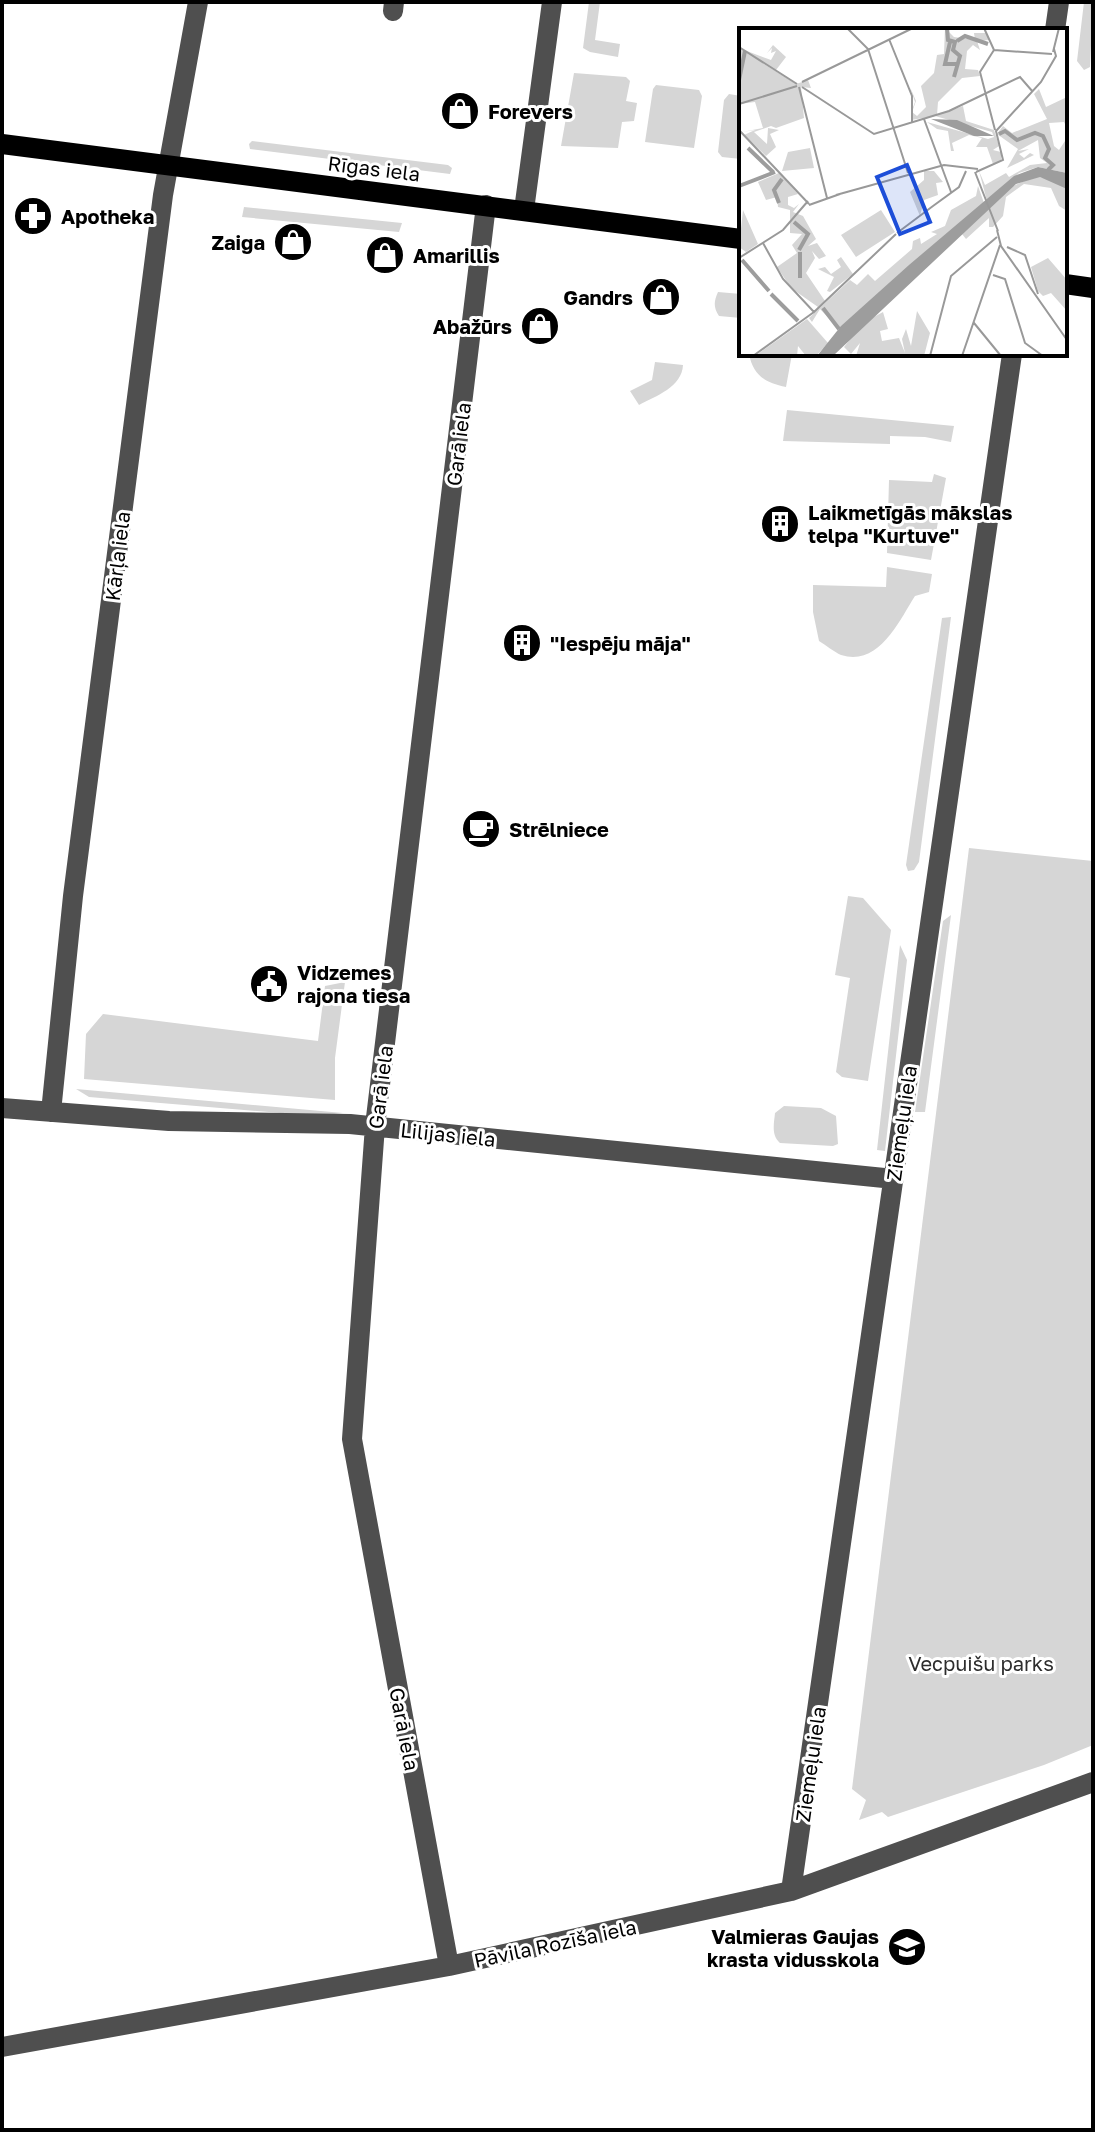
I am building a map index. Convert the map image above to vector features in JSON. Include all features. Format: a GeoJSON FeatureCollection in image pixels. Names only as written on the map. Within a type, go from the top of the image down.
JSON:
{"type":"FeatureCollection","features":[{"type":"Feature","properties":{"kind":"main road","name":"Rīgas iela"},"geometry":{"type":"LineString","coordinates":[[2,144],[739,239]]}},
{"type":"Feature","properties":{"kind":"main road"},"geometry":{"type":"LineString","coordinates":[[1067,284],[1093,288]]}},
{"type":"Feature","properties":{"kind":"street","name":"Kārļa iela"},"geometry":{"type":"LineString","coordinates":[[51,1112],[73,896],[167,167],[198,2]]}},
{"type":"Feature","properties":{"kind":"street"},"geometry":{"type":"LineString","coordinates":[[524,210],[552,2]]}},
{"type":"Feature","properties":{"kind":"street"},"geometry":{"type":"LineString","coordinates":[[1055,28],[1059,2]]}},
{"type":"Feature","properties":{"kind":"street","name":"Garā iela"},"geometry":{"type":"LineString","coordinates":[[449,1966],[352,1439],[375,1126],[486,205]]}},
{"type":"Feature","properties":{"kind":"street","name":"Ziemeļu iela"},"geometry":{"type":"LineString","coordinates":[[791,1891],[1012,356]]}},
{"type":"Feature","properties":{"kind":"street","name":"Lilijas iela"},"geometry":{"type":"LineString","coordinates":[[2,1108],[169,1121],[375,1126],[893,1183]]}},
{"type":"Feature","properties":{"kind":"street","name":"Pāvila Rozīša iela"},"geometry":{"type":"LineString","coordinates":[[2,2047],[449,1966],[791,1891],[1093,1782]]}},
{"type":"Feature","properties":{"kind":"green space"},"geometry":{"type":"Polygon","coordinates":[[[589,2],[600,2],[595,40],[620,44],[618,57],[583,48],[589,2]]]}},
{"type":"Feature","properties":{"kind":"green space"},"geometry":{"type":"Polygon","coordinates":[[[1084,2],[1093,2],[1090,67],[1084,70],[1077,61],[1084,2]]]}},
{"type":"Feature","properties":{"kind":"green space"},"geometry":{"type":"Polygon","coordinates":[[[574,73],[626,77],[630,81],[626,101],[637,103],[634,121],[622,122],[618,148],[561,146],[574,73]]]}},
{"type":"Feature","properties":{"kind":"green space"},"geometry":{"type":"Polygon","coordinates":[[[656,85],[699,90],[702,96],[694,148],[645,142],[656,85]]]}},
{"type":"Feature","properties":{"kind":"green space"},"geometry":{"type":"Polygon","coordinates":[[[729,94],[739,96],[739,159],[722,157],[718,152],[724,100],[729,94]]]}},
{"type":"Feature","properties":{"kind":"green space"},"geometry":{"type":"Polygon","coordinates":[[[252,141],[448,165],[452,168],[450,174],[250,149],[252,141]]]}},
{"type":"Feature","properties":{"kind":"green space"},"geometry":{"type":"Polygon","coordinates":[[[244,207],[402,223],[399,232],[242,217],[244,207]]]}},
{"type":"Feature","properties":{"kind":"green space"},"geometry":{"type":"Polygon","coordinates":[[[718,292],[739,294],[739,318],[719,316],[718,292]]]}},
{"type":"Feature","properties":{"kind":"green space"},"geometry":{"type":"Polygon","coordinates":[[[750,356],[792,356],[786,387],[761,377],[750,356]]]}},
{"type":"Feature","properties":{"kind":"green space"},"geometry":{"type":"Polygon","coordinates":[[[655,362],[683,365],[682,373],[667,390],[639,405],[630,391],[652,380],[655,362]]]}},
{"type":"Feature","properties":{"kind":"green space"},"geometry":{"type":"Polygon","coordinates":[[[787,410],[954,426],[951,442],[925,437],[890,436],[890,444],[783,441],[787,410]]]}},
{"type":"Feature","properties":{"kind":"green space"},"geometry":{"type":"Polygon","coordinates":[[[934,474],[946,478],[931,560],[887,553],[889,480],[932,482],[934,474]]]}},
{"type":"Feature","properties":{"kind":"green space"},"geometry":{"type":"Polygon","coordinates":[[[887,567],[932,574],[929,592],[915,596],[895,629],[877,648],[866,654],[854,657],[841,655],[819,641],[813,612],[813,585],[886,587],[887,567]]]}},
{"type":"Feature","properties":{"kind":"green space"},"geometry":{"type":"Polygon","coordinates":[[[951,617],[919,862],[914,870],[908,871],[906,865],[942,618],[951,617]]]}},
{"type":"Feature","properties":{"kind":"green space","name":"Vecpuišu parks"},"geometry":{"type":"Polygon","coordinates":[[[969,848],[1093,861],[1093,1745],[1044,1765],[888,1817],[882,1812],[859,1820],[866,1800],[852,1789],[969,848]]]}},
{"type":"Feature","properties":{"kind":"green space"},"geometry":{"type":"Polygon","coordinates":[[[848,896],[863,898],[891,930],[868,1081],[842,1077],[836,1072],[850,978],[835,975],[848,896]]]}},
{"type":"Feature","properties":{"kind":"green space"},"geometry":{"type":"Polygon","coordinates":[[[951,915],[925,1112],[915,1112],[943,921],[951,915]]]}},
{"type":"Feature","properties":{"kind":"green space"},"geometry":{"type":"Polygon","coordinates":[[[900,945],[907,960],[885,1151],[877,1150],[900,945]]]}},
{"type":"Feature","properties":{"kind":"green space"},"geometry":{"type":"Polygon","coordinates":[[[345,982],[335,1058],[335,1100],[84,1079],[86,1034],[103,1014],[318,1041],[325,986],[345,982]]]}},
{"type":"Feature","properties":{"kind":"green space"},"geometry":{"type":"Polygon","coordinates":[[[76,1089],[343,1113],[317,1116],[89,1097],[76,1089]]]}},
{"type":"Feature","properties":{"kind":"green space"},"geometry":{"type":"Polygon","coordinates":[[[784,1106],[821,1108],[836,1116],[838,1144],[780,1143],[774,1133],[774,1121],[775,1113],[784,1106]]]}},
{"type":"Feature","properties":{"kind":"place","name":"Forevers"},"geometry":{"type":"Point","coordinates":[460,111]}},
{"type":"Feature","properties":{"kind":"place","name":"Apotheka"},"geometry":{"type":"Point","coordinates":[33,216]}},
{"type":"Feature","properties":{"kind":"place","name":"Zaiga"},"geometry":{"type":"Point","coordinates":[293,242]}},
{"type":"Feature","properties":{"kind":"place","name":"Amarillis"},"geometry":{"type":"Point","coordinates":[385,255]}},
{"type":"Feature","properties":{"kind":"place","name":"Gandrs"},"geometry":{"type":"Point","coordinates":[661,297]}},
{"type":"Feature","properties":{"kind":"place","name":"Abažūrs"},"geometry":{"type":"Point","coordinates":[540,326]}},
{"type":"Feature","properties":{"kind":"place","name":"Laikmetīgās mākslas telpa \"Kurtuve\""},"geometry":{"type":"Point","coordinates":[780,524]}},
{"type":"Feature","properties":{"kind":"place","name":"\"Iespēju māja\""},"geometry":{"type":"Point","coordinates":[522,643]}},
{"type":"Feature","properties":{"kind":"place","name":"Strēlniece"},"geometry":{"type":"Point","coordinates":[481,829]}},
{"type":"Feature","properties":{"kind":"place","name":"Vidzemes rajona tiesa"},"geometry":{"type":"Point","coordinates":[269,984]}},
{"type":"Feature","properties":{"kind":"place","name":"Valmieras Gaujas krasta vidusskola"},"geometry":{"type":"Point","coordinates":[907,1947]}}]}
